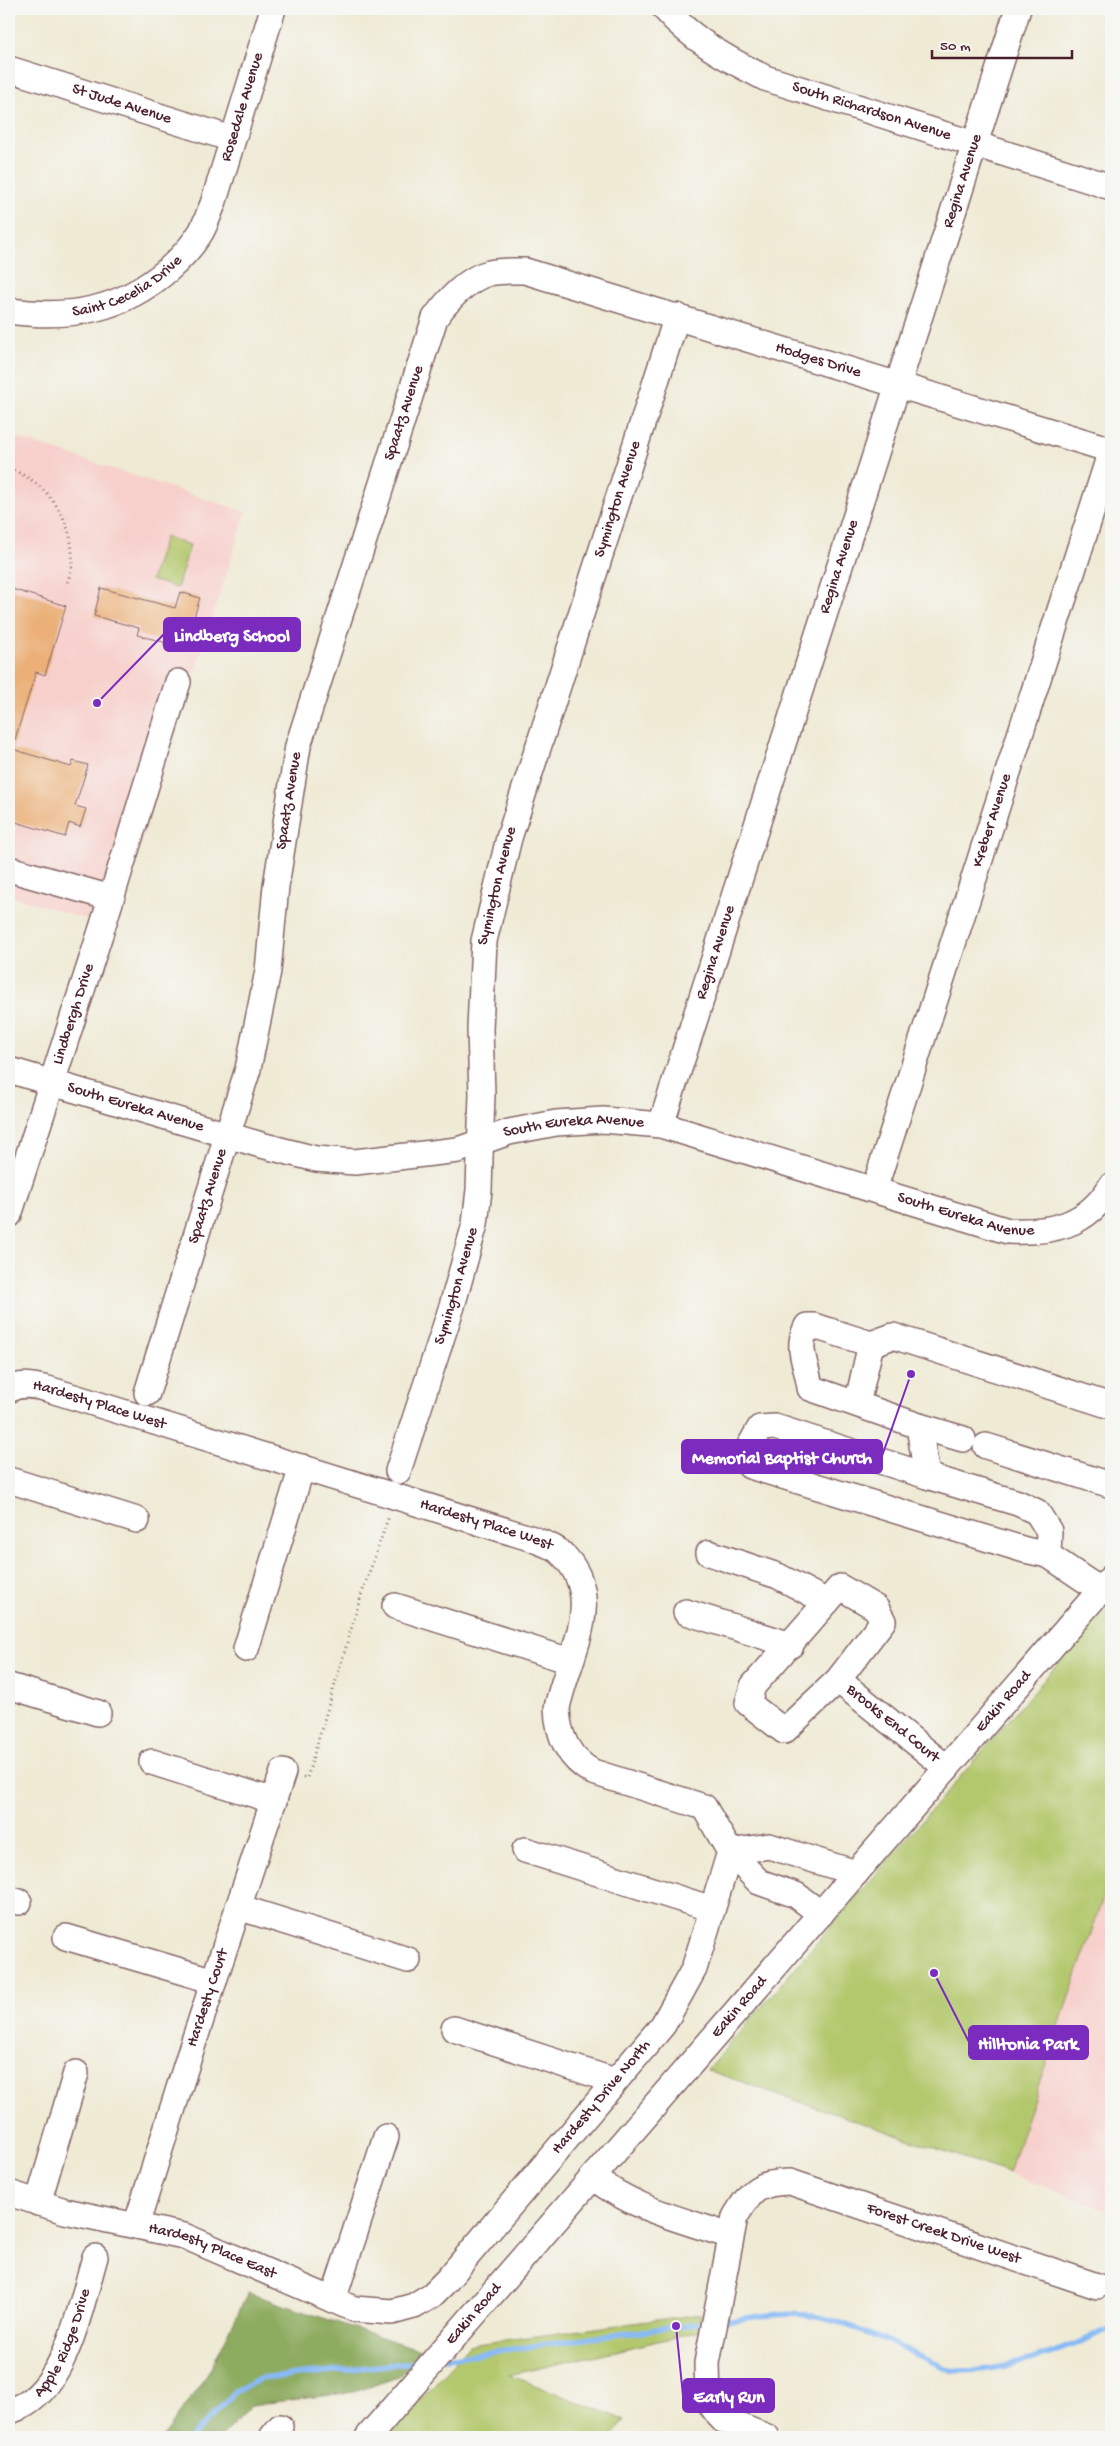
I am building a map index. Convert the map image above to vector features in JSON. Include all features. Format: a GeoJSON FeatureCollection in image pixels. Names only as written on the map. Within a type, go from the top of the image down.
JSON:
{"type":"FeatureCollection","features":[{"type":"Feature","properties":{"kind":"street","name":"Rosedale Avenue"},"geometry":{"type":"LineString","coordinates":[[213,204],[273,9]]}},
{"type":"Feature","properties":{"kind":"street","name":"South Richardson Avenue"},"geometry":{"type":"LineString","coordinates":[[665,9],[673,18],[720,55],[765,78],[974,145],[1111,186]]}},
{"type":"Feature","properties":{"kind":"street","name":"Regina Avenue"},"geometry":{"type":"LineString","coordinates":[[661,1125],[1018,9]]}},
{"type":"Feature","properties":{"kind":"street","name":"St Jude Avenue"},"geometry":{"type":"LineString","coordinates":[[9,69],[232,139]]}},
{"type":"Feature","properties":{"kind":"street","name":"Saint Cecelia Drive"},"geometry":{"type":"LineString","coordinates":[[9,311],[39,315],[69,314],[99,308],[127,298],[155,281],[180,260],[200,232],[213,204]]}},
{"type":"Feature","properties":{"kind":"street","name":"Hodges Drive"},"geometry":{"type":"LineString","coordinates":[[525,270],[1111,450]]}},
{"type":"Feature","properties":{"kind":"street","name":"Spaatz Avenue"},"geometry":{"type":"LineString","coordinates":[[147,1393],[248,1069],[268,971],[276,886],[298,746],[435,318],[457,292],[488,273],[525,270]]}},
{"type":"Feature","properties":{"kind":"street","name":"Symington Avenue"},"geometry":{"type":"LineString","coordinates":[[398,1471],[471,1242],[479,1190],[482,1094],[480,1029],[486,932],[509,838],[677,316]]}},
{"type":"Feature","properties":{"kind":"street","name":"Kreber Avenue"},"geometry":{"type":"LineString","coordinates":[[874,1190],[1111,450]]}},
{"type":"Feature","properties":{"kind":"street","name":"Lindbergh Drive"},"geometry":{"type":"LineString","coordinates":[[9,1215],[102,928],[178,682]]}},
{"type":"Feature","properties":{"kind":"street"},"geometry":{"type":"LineString","coordinates":[[9,868],[111,898]]}},
{"type":"Feature","properties":{"kind":"street","name":"South Eureka Avenue"},"geometry":{"type":"LineString","coordinates":[[9,1070],[316,1159],[355,1162],[458,1150],[509,1132],[556,1123],[603,1120],[661,1125],[1008,1231],[1052,1230],[1074,1222],[1091,1211],[1111,1186]]}},
{"type":"Feature","properties":{"kind":"street"},"geometry":{"type":"LineString","coordinates":[[1111,1406],[893,1336],[871,1344],[814,1326],[807,1326],[802,1337],[800,1350],[805,1359],[810,1388],[919,1426],[1111,1485]]}},
{"type":"Feature","properties":{"kind":"street"},"geometry":{"type":"LineString","coordinates":[[856,1404],[871,1344]]}},
{"type":"Feature","properties":{"kind":"street","name":"Hardesty Place West"},"geometry":{"type":"LineString","coordinates":[[11,1389],[31,1385],[48,1389],[533,1539],[560,1552],[578,1574],[584,1594],[585,1611],[556,1708],[558,1724],[570,1753],[583,1767],[593,1772],[704,1808],[730,1852],[758,1882],[796,1895],[821,1914]]}},
{"type":"Feature","properties":{"kind":"street"},"geometry":{"type":"LineString","coordinates":[[919,1426],[927,1476]]}},
{"type":"Feature","properties":{"kind":"street"},"geometry":{"type":"LineString","coordinates":[[1048,1555],[1049,1531],[1037,1512],[1018,1503],[775,1427],[760,1428],[748,1448],[750,1466],[1025,1550],[1048,1555],[1106,1584]]}},
{"type":"Feature","properties":{"kind":"street"},"geometry":{"type":"LineString","coordinates":[[246,1649],[302,1467]]}},
{"type":"Feature","properties":{"kind":"street"},"geometry":{"type":"LineString","coordinates":[[9,1480],[138,1520]]}},
{"type":"Feature","properties":{"kind":"street"},"geometry":{"type":"LineString","coordinates":[[709,1553],[778,1576],[827,1602]]}},
{"type":"Feature","properties":{"kind":"street","name":"Eakin Road"},"geometry":{"type":"LineString","coordinates":[[368,2437],[1106,1584]]}},
{"type":"Feature","properties":{"kind":"street"},"geometry":{"type":"LineString","coordinates":[[840,1587],[876,1608],[884,1621],[838,1680],[784,1731],[748,1702],[752,1686],[827,1602],[840,1587]]}},
{"type":"Feature","properties":{"kind":"street"},"geometry":{"type":"LineString","coordinates":[[395,1606],[570,1661]]}},
{"type":"Feature","properties":{"kind":"street"},"geometry":{"type":"LineString","coordinates":[[686,1612],[790,1645]]}},
{"type":"Feature","properties":{"kind":"street","name":"Brooks End Court"},"geometry":{"type":"LineString","coordinates":[[838,1680],[947,1768]]}},
{"type":"Feature","properties":{"kind":"street"},"geometry":{"type":"LineString","coordinates":[[9,1686],[98,1713]]}},
{"type":"Feature","properties":{"kind":"street"},"geometry":{"type":"LineString","coordinates":[[152,1762],[274,1801]]}},
{"type":"Feature","properties":{"kind":"street","name":"Hardesty Court"},"geometry":{"type":"LineString","coordinates":[[136,2226],[283,1772]]}},
{"type":"Feature","properties":{"kind":"street"},"geometry":{"type":"LineString","coordinates":[[730,1852],[769,1846],[856,1873]]}},
{"type":"Feature","properties":{"kind":"street"},"geometry":{"type":"LineString","coordinates":[[525,1850],[712,1909]]}},
{"type":"Feature","properties":{"kind":"street","name":"Hardesty Drive North"},"geometry":{"type":"LineString","coordinates":[[414,2306],[432,2295],[446,2280],[663,2025],[694,1969],[730,1852]]}},
{"type":"Feature","properties":{"kind":"street"},"geometry":{"type":"LineString","coordinates":[[238,1907],[408,1960]]}},
{"type":"Feature","properties":{"kind":"street"},"geometry":{"type":"LineString","coordinates":[[66,1937],[214,1981]]}},
{"type":"Feature","properties":{"kind":"street"},"geometry":{"type":"LineString","coordinates":[[454,2029],[615,2081]]}},
{"type":"Feature","properties":{"kind":"street"},"geometry":{"type":"LineString","coordinates":[[38,2203],[76,2073]]}},
{"type":"Feature","properties":{"kind":"street"},"geometry":{"type":"LineString","coordinates":[[333,2300],[386,2138]]}},
{"type":"Feature","properties":{"kind":"street"},"geometry":{"type":"LineString","coordinates":[[593,2177],[630,2202],[730,2236],[707,2363],[708,2400],[721,2419],[766,2437]]}},
{"type":"Feature","properties":{"kind":"street","name":"Forest Creek Drive West"},"geometry":{"type":"LineString","coordinates":[[730,2236],[735,2216],[747,2197],[766,2183],[790,2182],[1096,2286]]}},
{"type":"Feature","properties":{"kind":"street","name":"Hardesty Place East"},"geometry":{"type":"LineString","coordinates":[[9,2193],[64,2212],[184,2236],[354,2309],[392,2312],[414,2306]]}},
{"type":"Feature","properties":{"kind":"street","name":"Apple Ridge Drive"},"geometry":{"type":"LineString","coordinates":[[9,2412],[27,2404],[44,2388],[56,2371],[73,2333],[95,2257]]}},
{"type":"Feature","properties":{"kind":"path"},"geometry":{"type":"LineString","coordinates":[[9,469],[24,474],[46,491],[61,512],[69,539],[72,564],[67,582]]}},
{"type":"Feature","properties":{"kind":"path"},"geometry":{"type":"LineString","coordinates":[[283,1772],[307,1778],[361,1596],[397,1497]]}},
{"type":"Feature","properties":{"kind":"shaded area"},"geometry":{"type":"Polygon","coordinates":[[[9,435],[246,512],[114,928],[9,895],[9,435]]]}},
{"type":"Feature","properties":{"kind":"shaded area"},"geometry":{"type":"Polygon","coordinates":[[[1111,1875],[1111,2212],[1008,2173],[1111,1875]]]}},
{"type":"Feature","properties":{"kind":"green space"},"geometry":{"type":"Polygon","coordinates":[[[165,537],[190,545],[177,588],[151,580],[165,537]]]}},
{"type":"Feature","properties":{"kind":"green space"},"geometry":{"type":"Polygon","coordinates":[[[1111,1602],[1111,1875],[1008,2173],[707,2070],[1111,1602]]]}},
{"type":"Feature","properties":{"kind":"green space"},"geometry":{"type":"Polygon","coordinates":[[[248,2293],[423,2351],[398,2377],[354,2392],[252,2405],[221,2437],[163,2437],[209,2372],[248,2293]]]}},
{"type":"Feature","properties":{"kind":"green space"},"geometry":{"type":"Polygon","coordinates":[[[701,2314],[698,2332],[509,2375],[625,2420],[611,2437],[388,2437],[469,2345],[701,2314]]]}},
{"type":"Feature","properties":{"kind":"building"},"geometry":{"type":"Polygon","coordinates":[[[9,588],[66,606],[45,675],[36,672],[12,749],[71,767],[73,761],[88,765],[75,806],[86,809],[80,827],[69,823],[65,837],[9,820],[9,588]]]}},
{"type":"Feature","properties":{"kind":"building"},"geometry":{"type":"Polygon","coordinates":[[[101,588],[175,608],[180,592],[200,598],[183,651],[164,645],[164,642],[137,635],[139,628],[94,616],[101,588]]]}},
{"type":"Feature","properties":{"kind":"waterway"},"geometry":{"type":"LineString","coordinates":[[722,2321],[785,2314],[806,2315],[862,2330],[950,2370],[969,2371],[1011,2365],[1032,2359],[1054,2352],[1111,2328]]}},
{"type":"Feature","properties":{"kind":"waterway"},"geometry":{"type":"LineString","coordinates":[[447,2358],[708,2322]]}},
{"type":"Feature","properties":{"kind":"waterway"},"geometry":{"type":"LineString","coordinates":[[192,2437],[235,2392],[260,2379],[423,2361]]}},
{"type":"Feature","properties":{"kind":"place","name":"Lindberg School"},"geometry":{"type":"Point","coordinates":[97,703]}},
{"type":"Feature","properties":{"kind":"place","name":"Memorial Baptist Church"},"geometry":{"type":"Point","coordinates":[911,1374]}},
{"type":"Feature","properties":{"kind":"place","name":"Hilltonia Park"},"geometry":{"type":"Point","coordinates":[934,1973]}},
{"type":"Feature","properties":{"kind":"place","name":"Early Run"},"geometry":{"type":"Point","coordinates":[676,2326]}}]}
